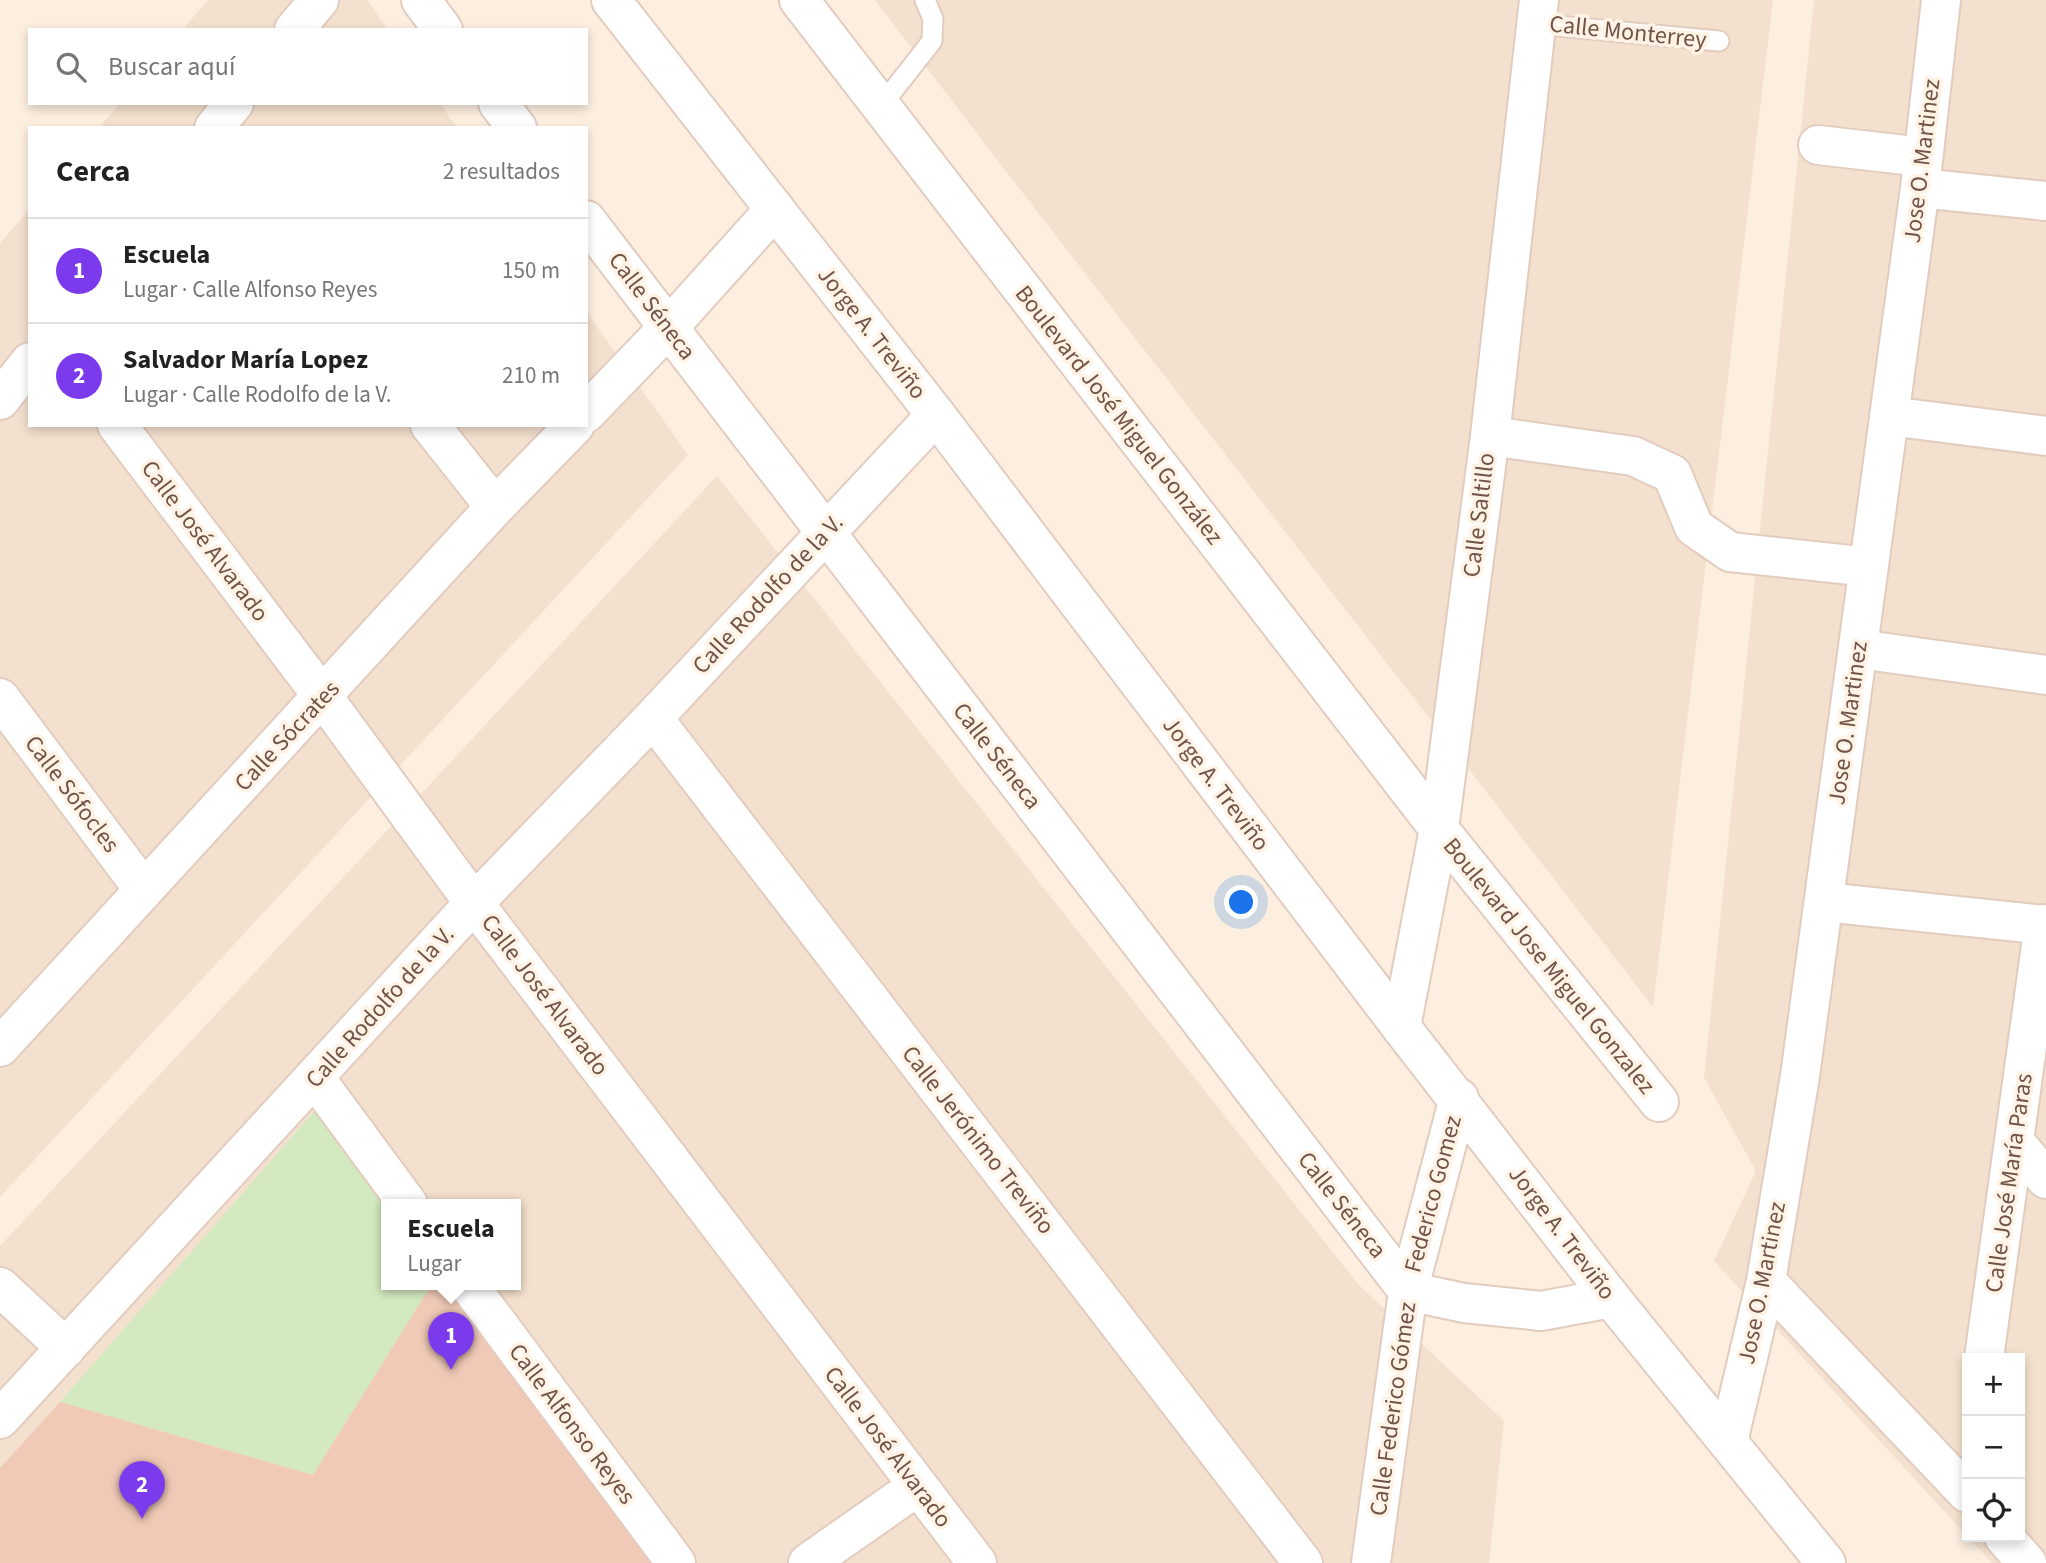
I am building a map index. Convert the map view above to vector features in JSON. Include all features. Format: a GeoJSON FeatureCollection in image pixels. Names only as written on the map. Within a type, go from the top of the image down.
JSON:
{"type":"FeatureCollection","features":[{"type":"Feature","properties":{"kind":"street"},"geometry":{"type":"LineString","coordinates":[[296,28],[319,0]]}},
{"type":"Feature","properties":{"kind":"street"},"geometry":{"type":"LineString","coordinates":[[421,0],[442,28]]}},
{"type":"Feature","properties":{"kind":"street","name":"Jorge A. Treviño"},"geometry":{"type":"LineString","coordinates":[[611,0],[936,415],[1401,1027],[1458,1097],[1611,1298],[1826,1563]]}},
{"type":"Feature","properties":{"kind":"street","name":"Boulevard José Miguel González"},"geometry":{"type":"LineString","coordinates":[[799,0],[1439,829]]}},
{"type":"Feature","properties":{"kind":"street","name":"Jose O. Martinez"},"geometry":{"type":"LineString","coordinates":[[1728,1442],[1766,1281],[1824,902],[1922,172],[1941,0]]}},
{"type":"Feature","properties":{"kind":"street","name":"Calle Saltillo"},"geometry":{"type":"LineString","coordinates":[[1401,1027],[1439,829],[1490,436],[1538,12]]}},
{"type":"Feature","properties":{"kind":"street"},"geometry":{"type":"LineString","coordinates":[[216,126],[232,105]]}},
{"type":"Feature","properties":{"kind":"street"},"geometry":{"type":"LineString","coordinates":[[500,105],[515,126]]}},
{"type":"Feature","properties":{"kind":"street"},"geometry":{"type":"LineString","coordinates":[[1818,145],[2046,201]]}},
{"type":"Feature","properties":{"kind":"street"},"geometry":{"type":"LineString","coordinates":[[588,411],[668,328],[775,209]]}},
{"type":"Feature","properties":{"kind":"street","name":"Calle Séneca"},"geometry":{"type":"LineString","coordinates":[[588,222],[1408,1291]]}},
{"type":"Feature","properties":{"kind":"street"},"geometry":{"type":"LineString","coordinates":[[0,400],[28,365]]}},
{"type":"Feature","properties":{"kind":"street","name":"Calle Rodolfo de la V."},"geometry":{"type":"LineString","coordinates":[[0,1419],[474,903],[653,718],[936,415]]}},
{"type":"Feature","properties":{"kind":"street"},"geometry":{"type":"LineString","coordinates":[[1889,416],[2046,436]]}},
{"type":"Feature","properties":{"kind":"street","name":"Calle José Alvarado"},"geometry":{"type":"LineString","coordinates":[[119,427],[323,697],[474,903],[976,1563]]}},
{"type":"Feature","properties":{"kind":"street"},"geometry":{"type":"LineString","coordinates":[[432,427],[495,507]]}},
{"type":"Feature","properties":{"kind":"street","name":"Calle Sócrates"},"geometry":{"type":"LineString","coordinates":[[0,1047],[495,507],[573,427]]}},
{"type":"Feature","properties":{"kind":"street"},"geometry":{"type":"LineString","coordinates":[[1490,436],[1633,456],[1672,474],[1694,527],[1730,552],[1868,567]]}},
{"type":"Feature","properties":{"kind":"street"},"geometry":{"type":"LineString","coordinates":[[1859,649],[2046,675]]}},
{"type":"Feature","properties":{"kind":"street","name":"Calle Sófocles"},"geometry":{"type":"LineString","coordinates":[[0,698],[144,890]]}},
{"type":"Feature","properties":{"kind":"street","name":"Calle Jerónimo Treviño"},"geometry":{"type":"LineString","coordinates":[[653,718],[1303,1563]]}},
{"type":"Feature","properties":{"kind":"street","name":"Boulevard Jose Miguel Gonzalez"},"geometry":{"type":"LineString","coordinates":[[1439,829],[1659,1102]]}},
{"type":"Feature","properties":{"kind":"street"},"geometry":{"type":"LineString","coordinates":[[1824,902],[2045,925]]}},
{"type":"Feature","properties":{"kind":"street","name":"Calle José María Paras"},"geometry":{"type":"LineString","coordinates":[[1985,1353],[2045,925]]}},
{"type":"Feature","properties":{"kind":"street"},"geometry":{"type":"LineString","coordinates":[[315,1078],[404,1199]]}},
{"type":"Feature","properties":{"kind":"street","name":"Federico Gomez"},"geometry":{"type":"LineString","coordinates":[[1408,1291],[1458,1097]]}},
{"type":"Feature","properties":{"kind":"street"},"geometry":{"type":"LineString","coordinates":[[2015,1142],[2046,1179]]}},
{"type":"Feature","properties":{"kind":"street"},"geometry":{"type":"LineString","coordinates":[[1766,1281],[1962,1481]]}},
{"type":"Feature","properties":{"kind":"street"},"geometry":{"type":"LineString","coordinates":[[0,1287],[66,1348]]}},
{"type":"Feature","properties":{"kind":"street","name":"Calle Alfonso Reyes"},"geometry":{"type":"LineString","coordinates":[[472,1290],[676,1563]]}},
{"type":"Feature","properties":{"kind":"street","name":"Calle Federico Gómez"},"geometry":{"type":"LineString","coordinates":[[1371,1563],[1408,1291],[1464,1303],[1542,1311],[1611,1298]]}},
{"type":"Feature","properties":{"kind":"street"},"geometry":{"type":"LineString","coordinates":[[808,1563],[918,1486]]}},
{"type":"Feature","properties":{"kind":"street"},"geometry":{"type":"LineString","coordinates":[[2008,1542],[2027,1563]]}},
{"type":"Feature","properties":{"kind":"lane"},"geometry":{"type":"LineString","coordinates":[[881,107],[932,41],[933,19],[925,0]]}},
{"type":"Feature","properties":{"kind":"lane","name":"Calle Monterrey"},"geometry":{"type":"LineString","coordinates":[[1538,12],[1719,41]]}},
{"type":"Feature","properties":{"kind":"shaded area"},"geometry":{"type":"Polygon","coordinates":[[[208,0],[367,0],[387,28],[184,28],[208,0]]]}},
{"type":"Feature","properties":{"kind":"shaded area"},"geometry":{"type":"Polygon","coordinates":[[[875,0],[1773,0],[1653,1007],[998,161],[875,0]]]}},
{"type":"Feature","properties":{"kind":"shaded area"},"geometry":{"type":"Polygon","coordinates":[[[1814,0],[2046,0],[2046,1563],[1992,1563],[1973,1542],[2025,1542],[2025,1353],[1962,1353],[1962,1531],[1714,1261],[1756,1171],[1704,1078],[1814,0]]]}},
{"type":"Feature","properties":{"kind":"shaded area"},"geometry":{"type":"Polygon","coordinates":[[[118,105],[441,105],[456,126],[101,126],[118,105]]]}},
{"type":"Feature","properties":{"kind":"shaded area"},"geometry":{"type":"Polygon","coordinates":[[[28,211],[28,427],[588,427],[588,314],[688,455],[0,1197],[0,243],[28,211]]]}},
{"type":"Feature","properties":{"kind":"shaded area"},"geometry":{"type":"Polygon","coordinates":[[[717,476],[1358,1284],[1504,1421],[1489,1563],[0,1563],[0,1246],[717,476]]]}},
{"type":"Feature","properties":{"kind":"green space"},"geometry":{"type":"Polygon","coordinates":[[[318,1107],[382,1199],[381,1290],[428,1290],[313,1475],[60,1402],[318,1107]]]}},
{"type":"Feature","properties":{"kind":"building"},"geometry":{"type":"Polygon","coordinates":[[[428,1290],[463,1290],[669,1563],[0,1563],[0,1468],[60,1402],[313,1475],[428,1290]]]}},
{"type":"Feature","properties":{"kind":"place","name":"Escuela"},"geometry":{"type":"Point","coordinates":[451,1370]}},
{"type":"Feature","properties":{"kind":"place","name":"Salvador María Lopez"},"geometry":{"type":"Point","coordinates":[142,1519]}}]}
